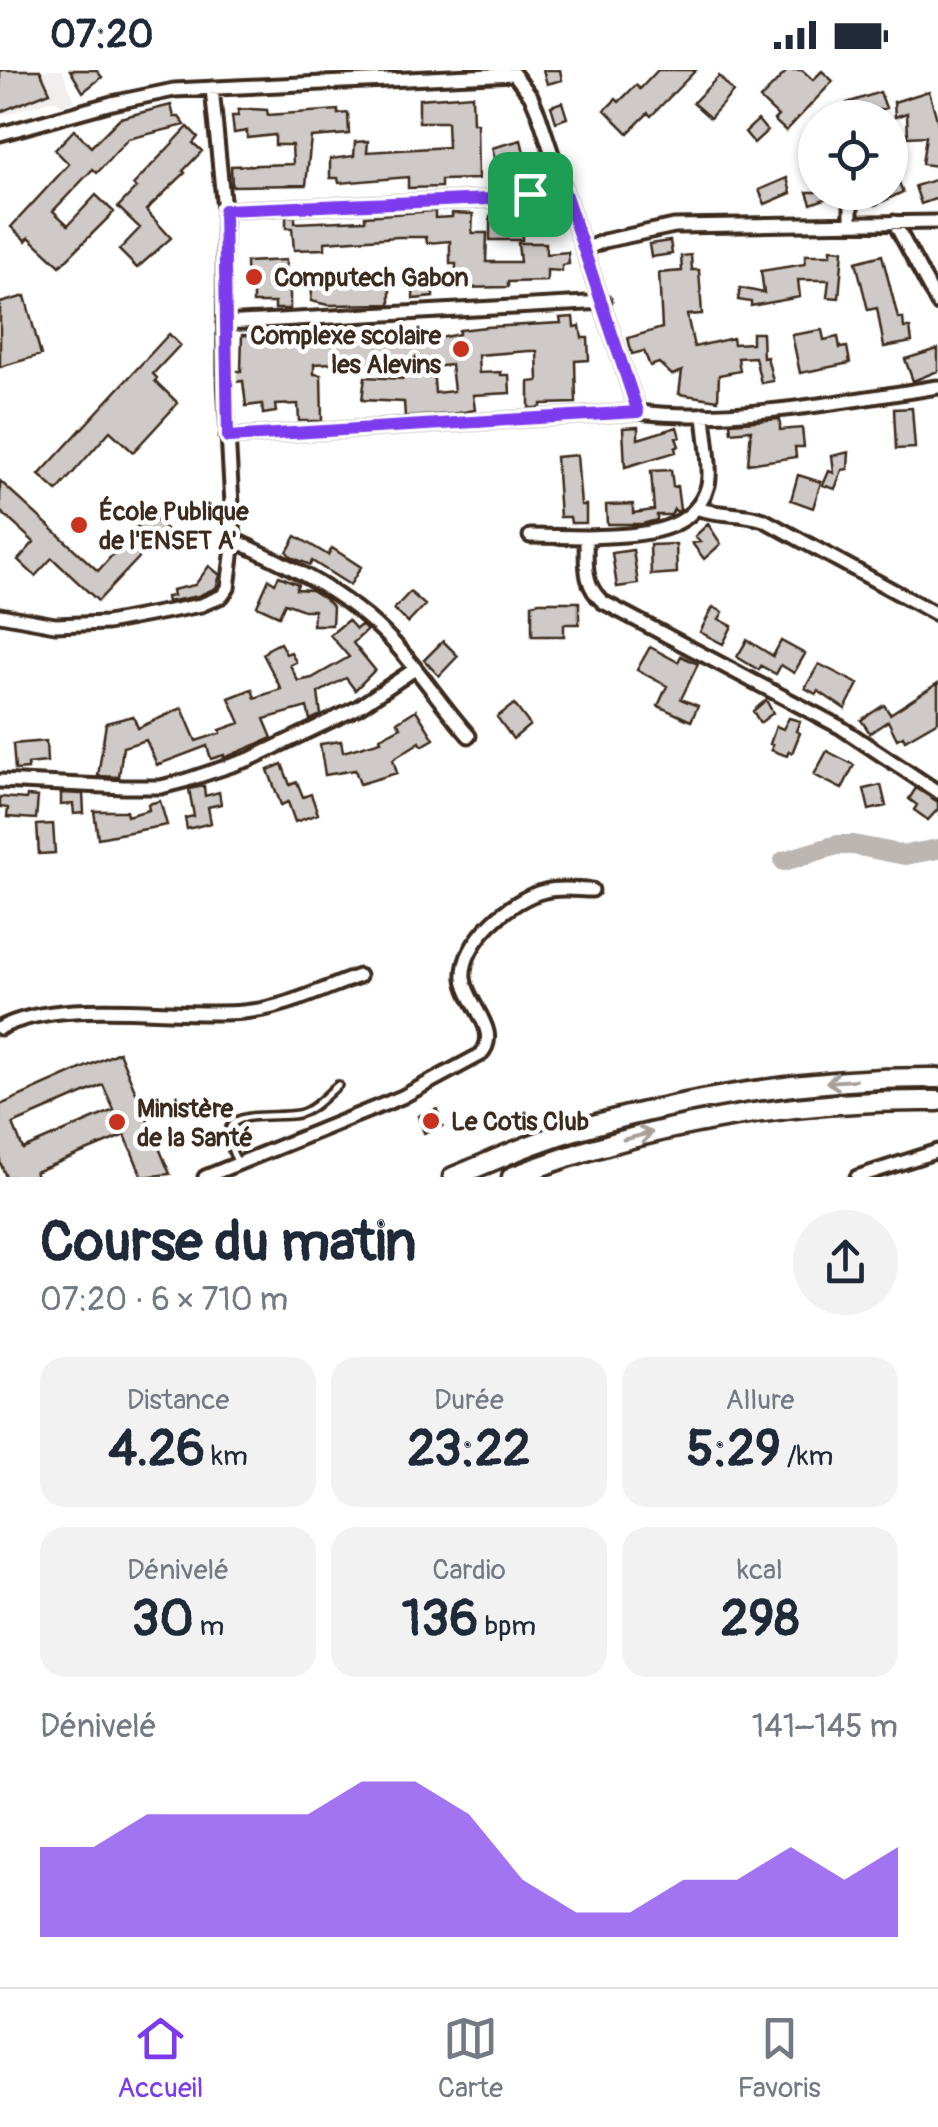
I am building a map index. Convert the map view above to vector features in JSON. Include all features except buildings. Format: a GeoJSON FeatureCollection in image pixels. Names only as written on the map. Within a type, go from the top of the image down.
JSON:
{"type":"FeatureCollection","features":[{"type":"Feature","properties":{"kind":"highway"},"geometry":{"type":"LineString","coordinates":[[453,1177],[579,1128],[664,1108],[818,1083],[938,1078]]}},
{"type":"Feature","properties":{"kind":"highway"},"geometry":{"type":"LineString","coordinates":[[512,1177],[590,1148],[714,1120],[779,1109],[938,1100]]}},
{"type":"Feature","properties":{"kind":"street"},"geometry":{"type":"LineString","coordinates":[[283,85],[284,70]]}},
{"type":"Feature","properties":{"kind":"street"},"geometry":{"type":"LineString","coordinates":[[0,134],[148,94],[514,72],[535,105],[638,412]]}},
{"type":"Feature","properties":{"kind":"street"},"geometry":{"type":"LineString","coordinates":[[0,615],[55,625],[88,624],[201,606],[222,596],[228,588],[234,540],[224,324],[224,210],[212,88]]}},
{"type":"Feature","properties":{"kind":"street"},"geometry":{"type":"LineString","coordinates":[[224,210],[489,199],[563,187]]}},
{"type":"Feature","properties":{"kind":"street"},"geometry":{"type":"LineString","coordinates":[[852,210],[852,222]]}},
{"type":"Feature","properties":{"kind":"street"},"geometry":{"type":"LineString","coordinates":[[894,222],[938,304]]}},
{"type":"Feature","properties":{"kind":"street"},"geometry":{"type":"LineString","coordinates":[[586,249],[604,241],[674,226],[938,222]]}},
{"type":"Feature","properties":{"kind":"street"},"geometry":{"type":"LineString","coordinates":[[224,324],[604,302]]}},
{"type":"Feature","properties":{"kind":"street"},"geometry":{"type":"LineString","coordinates":[[228,437],[638,412],[704,414],[839,402],[938,387]]}},
{"type":"Feature","properties":{"kind":"street"},"geometry":{"type":"LineString","coordinates":[[530,536],[651,534],[680,521],[696,508],[708,484],[704,414]]}},
{"type":"Feature","properties":{"kind":"street"},"geometry":{"type":"LineString","coordinates":[[696,508],[764,520],[938,616]]}},
{"type":"Feature","properties":{"kind":"street"},"geometry":{"type":"LineString","coordinates":[[586,537],[587,580],[592,593],[603,602],[840,727],[938,792]]}},
{"type":"Feature","properties":{"kind":"street"},"geometry":{"type":"LineString","coordinates":[[234,540],[309,576],[344,598],[384,633],[469,736]]}},
{"type":"Feature","properties":{"kind":"street"},"geometry":{"type":"LineString","coordinates":[[0,781],[124,787],[184,782],[250,760],[357,708],[415,669]]}},
{"type":"Feature","properties":{"kind":"street"},"geometry":{"type":"LineString","coordinates":[[206,1177],[402,1097],[480,1056],[488,1046],[489,1034],[470,998],[464,973],[474,942],[489,926],[533,895],[557,889],[592,890]]}},
{"type":"Feature","properties":{"kind":"street"},"geometry":{"type":"LineString","coordinates":[[0,1028],[24,1019],[75,1012],[261,1010],[359,976]]}},
{"type":"Feature","properties":{"kind":"street"},"geometry":{"type":"LineString","coordinates":[[857,1177],[938,1151]]}},
{"type":"Feature","properties":{"kind":"lane"},"geometry":{"type":"LineString","coordinates":[[238,1163],[228,1146],[229,1135],[244,1116],[306,1111],[338,1085]]}},
{"type":"Feature","properties":{"kind":"shaded area"},"geometry":{"type":"Polygon","coordinates":[[[0,70],[62,70],[75,101],[63,105],[53,100],[0,116],[0,70]]]}},
{"type":"Feature","properties":{"kind":"waterway"},"geometry":{"type":"LineString","coordinates":[[784,861],[837,845],[905,855],[938,849]]}},
{"type":"Feature","properties":{"kind":"place","name":"Computech Gabon"},"geometry":{"type":"Point","coordinates":[254,277]}},
{"type":"Feature","properties":{"kind":"place","name":"Complexe scolaire les Alevins"},"geometry":{"type":"Point","coordinates":[461,349]}},
{"type":"Feature","properties":{"kind":"place","name":"École Publique de l'ENSET A'"},"geometry":{"type":"Point","coordinates":[79,525]}},
{"type":"Feature","properties":{"kind":"place","name":"Le Cotis Club"},"geometry":{"type":"Point","coordinates":[431,1121]}},
{"type":"Feature","properties":{"kind":"place","name":"Ministère de la Santé"},"geometry":{"type":"Point","coordinates":[117,1122]}},
{"type":"Feature","properties":{"kind":"route"},"geometry":{"type":"LineString","coordinates":[[563,187],[638,412],[228,437],[224,210],[530,194],[563,187]]}}]}
